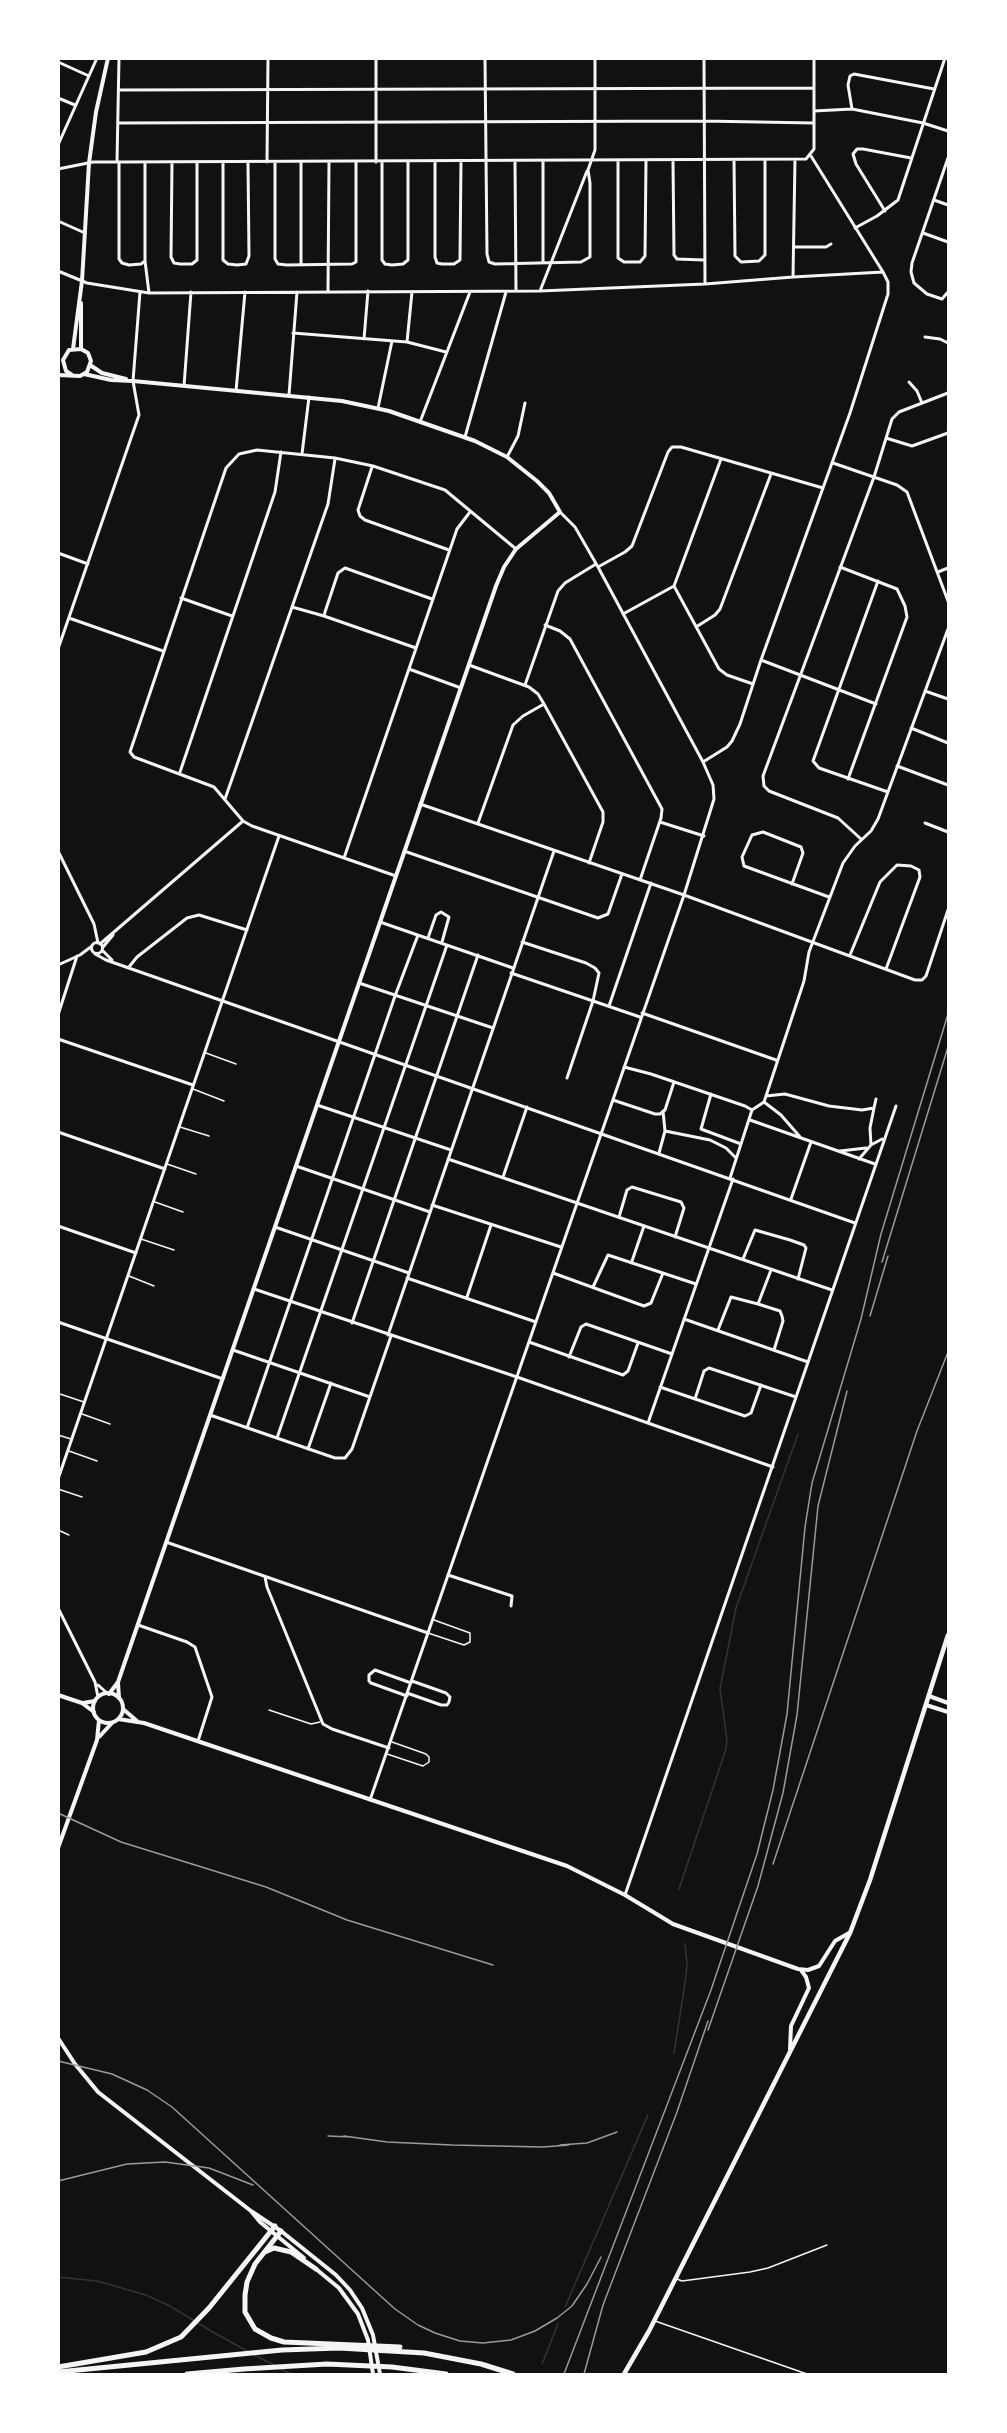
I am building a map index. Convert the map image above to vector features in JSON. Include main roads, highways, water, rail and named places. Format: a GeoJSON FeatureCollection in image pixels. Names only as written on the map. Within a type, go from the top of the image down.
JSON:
{"type":"FeatureCollection","features":[{"type":"Feature","properties":{"kind":"highway"},"geometry":{"type":"LineString","coordinates":[[58,2369],[146,2352],[181,2337],[208,2308],[273,2228]]}},
{"type":"Feature","properties":{"kind":"highway"},"geometry":{"type":"LineString","coordinates":[[279,2233],[262,2254],[250,2275],[244,2295],[248,2319],[262,2334],[284,2342],[337,2343],[415,2349],[452,2355],[513,2374]]}},
{"type":"Feature","properties":{"kind":"highway"},"geometry":{"type":"LineString","coordinates":[[262,2254],[268,2250],[280,2249],[291,2252],[316,2269]]}},
{"type":"Feature","properties":{"kind":"highway"},"geometry":{"type":"LineString","coordinates":[[58,2369],[282,2350],[377,2349],[423,2353],[481,2364]]}},
{"type":"Feature","properties":{"kind":"highway"},"geometry":{"type":"LineString","coordinates":[[187,2374],[305,2365],[373,2365],[446,2374]]}},
{"type":"Feature","properties":{"kind":"main road"},"geometry":{"type":"LineString","coordinates":[[624,2374],[654,2321],[850,1933],[870,1880],[948,1635]]}},
{"type":"Feature","properties":{"kind":"waterway"},"geometry":{"type":"LineString","coordinates":[[679,1889],[726,1749],[727,1740],[720,1689],[736,1608],[798,1434]]}},
{"type":"Feature","properties":{"kind":"waterway"},"geometry":{"type":"LineString","coordinates":[[674,2053],[686,1977],[685,1944]]}},
{"type":"Feature","properties":{"kind":"waterway"},"geometry":{"type":"LineString","coordinates":[[565,2307],[648,2115]]}},
{"type":"Feature","properties":{"kind":"waterway"},"geometry":{"type":"LineString","coordinates":[[58,2277],[97,2281],[146,2295],[170,2306],[247,2351]]}},
{"type":"Feature","properties":{"kind":"waterway"},"geometry":{"type":"LineString","coordinates":[[542,2364],[558,2324]]}},
{"type":"Feature","properties":{"kind":"waterway"},"geometry":{"type":"LineString","coordinates":[[254,2355],[274,2365]]}},
{"type":"Feature","properties":{"kind":"waterway"},"geometry":{"type":"LineString","coordinates":[[281,2369],[291,2374]]}},
{"type":"Feature","properties":{"kind":"railway"},"geometry":{"type":"LineString","coordinates":[[564,2374],[711,1990],[757,1854],[773,1790],[787,1714],[805,1527],[812,1483],[861,1319],[881,1234],[948,1014]]}},
{"type":"Feature","properties":{"kind":"railway"},"geometry":{"type":"LineString","coordinates":[[882,1262],[948,1047]]}},
{"type":"Feature","properties":{"kind":"railway"},"geometry":{"type":"LineString","coordinates":[[870,1316],[888,1256]]}},
{"type":"Feature","properties":{"kind":"railway"},"geometry":{"type":"LineString","coordinates":[[773,1864],[917,1431],[948,1352]]}},
{"type":"Feature","properties":{"kind":"railway"},"geometry":{"type":"LineString","coordinates":[[708,2030],[758,1886],[783,1793],[797,1715],[818,1506],[847,1391]]}},
{"type":"Feature","properties":{"kind":"railway"},"geometry":{"type":"LineString","coordinates":[[58,1813],[121,1842],[266,1887],[347,1920],[493,1965]]}},
{"type":"Feature","properties":{"kind":"railway"},"geometry":{"type":"LineString","coordinates":[[584,2374],[603,2305],[677,2112],[708,2021]]}},
{"type":"Feature","properties":{"kind":"railway"},"geometry":{"type":"LineString","coordinates":[[58,2061],[112,2074],[147,2090],[172,2107],[395,2309],[418,2325],[435,2333],[460,2341],[483,2343],[511,2340],[535,2331],[572,2306],[601,2257]]}},
{"type":"Feature","properties":{"kind":"railway"},"geometry":{"type":"LineString","coordinates":[[560,2145],[587,2143],[617,2132]]}},
{"type":"Feature","properties":{"kind":"railway"},"geometry":{"type":"LineString","coordinates":[[328,2136],[352,2137]]}},
{"type":"Feature","properties":{"kind":"railway"},"geometry":{"type":"LineString","coordinates":[[344,2136],[387,2142],[452,2145],[543,2147],[569,2145]]}},
{"type":"Feature","properties":{"kind":"railway"},"geometry":{"type":"LineString","coordinates":[[58,2181],[127,2164],[165,2162],[209,2168],[253,2185]]}}]}
